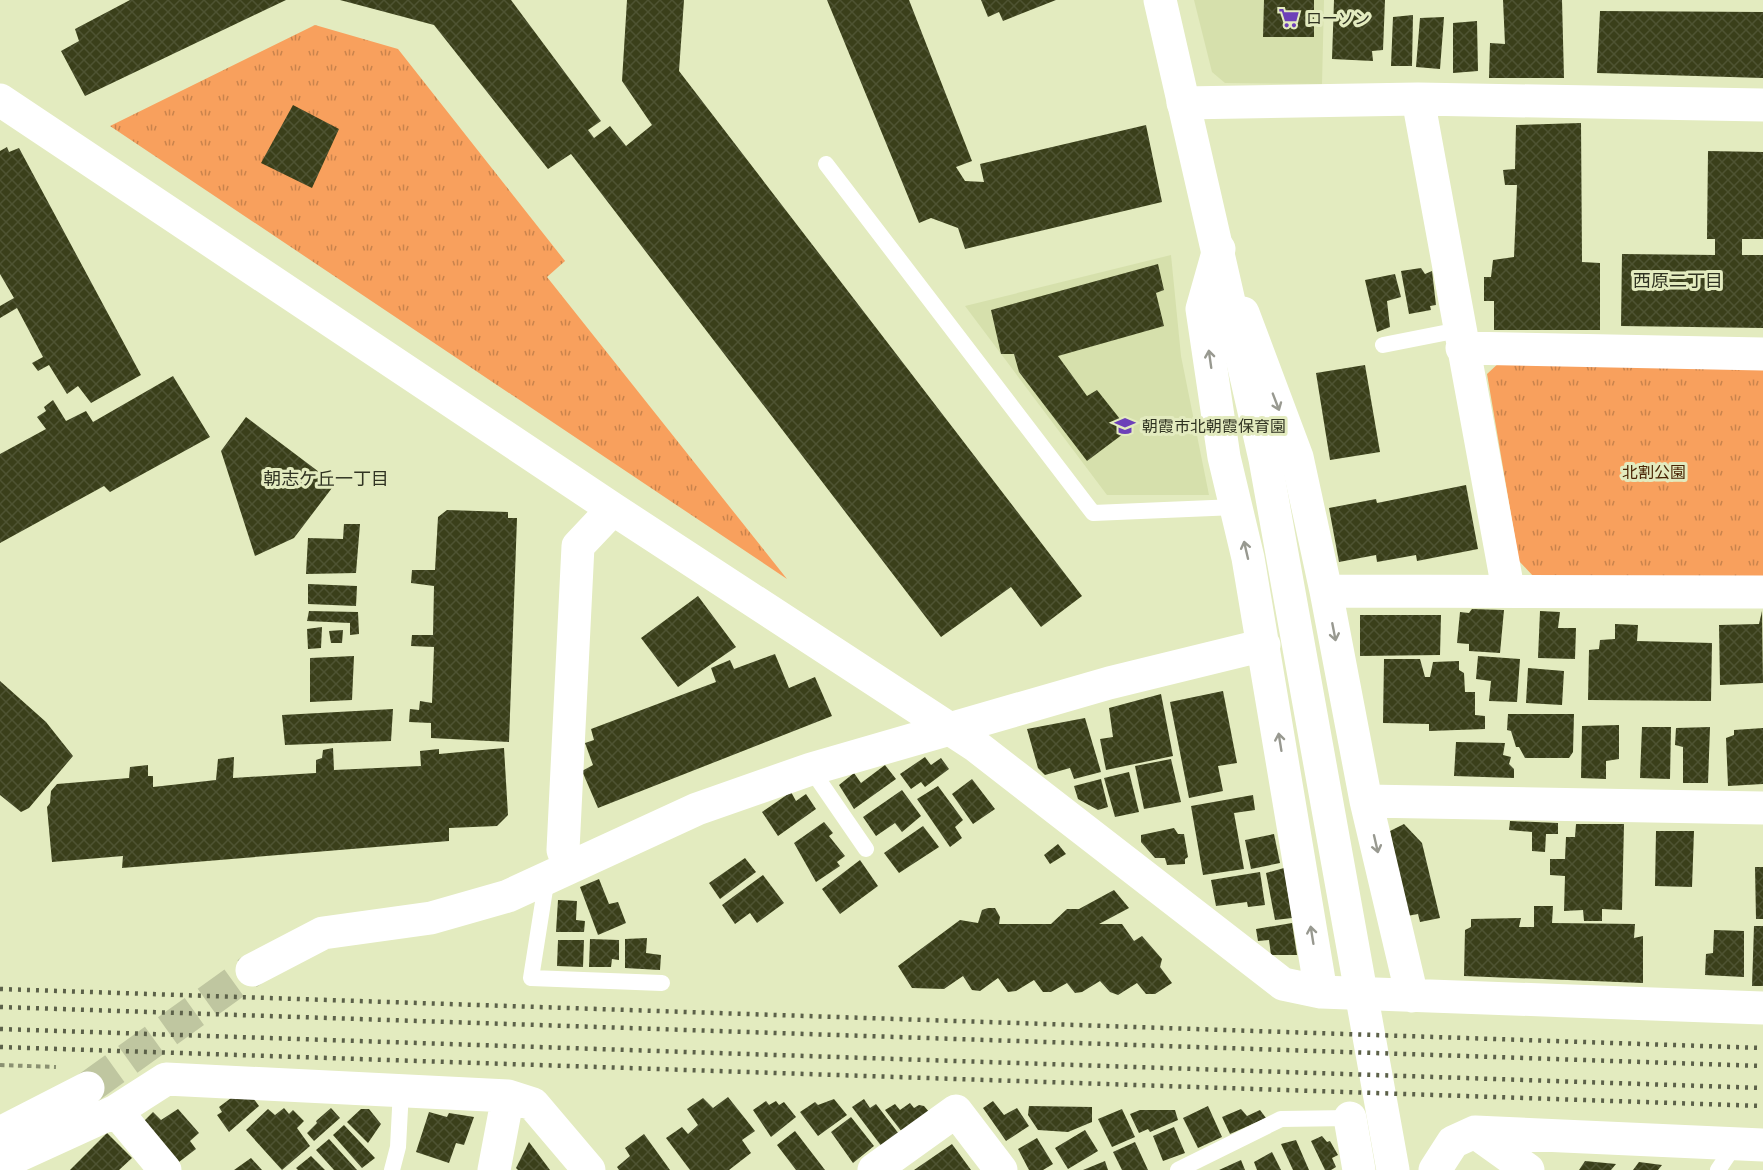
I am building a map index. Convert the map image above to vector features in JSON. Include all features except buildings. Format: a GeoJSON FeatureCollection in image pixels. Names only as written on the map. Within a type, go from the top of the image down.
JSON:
{"type":"FeatureCollection","features":[{"type":"Feature","properties":{"kind":"street"},"geometry":{"type":"LineString","coordinates":[[1160,0],[1219,249],[1265,459],[1393,1170]]}},
{"type":"Feature","properties":{"kind":"street"},"geometry":{"type":"LineString","coordinates":[[1183,103],[1418,99],[1763,105]]}},
{"type":"Feature","properties":{"kind":"street"},"geometry":{"type":"LineString","coordinates":[[1418,99],[1508,590]]}},
{"type":"Feature","properties":{"kind":"street"},"geometry":{"type":"LineString","coordinates":[[0,100],[613,509],[976,746],[1283,984],[1322,992],[1763,1008]]}},
{"type":"Feature","properties":{"kind":"street"},"geometry":{"type":"LineString","coordinates":[[1219,249],[1202,309],[1224,457],[1264,645],[1322,992]]}},
{"type":"Feature","properties":{"kind":"street"},"geometry":{"type":"LineString","coordinates":[[1219,249],[1297,457],[1326,591],[1366,801],[1412,996]]}},
{"type":"Feature","properties":{"kind":"street"},"geometry":{"type":"LineString","coordinates":[[1461,339],[1763,354]]}},
{"type":"Feature","properties":{"kind":"street"},"geometry":{"type":"LineString","coordinates":[[558,872],[563,850],[578,546],[613,509]]}},
{"type":"Feature","properties":{"kind":"street"},"geometry":{"type":"LineString","coordinates":[[1326,591],[1763,592]]}},
{"type":"Feature","properties":{"kind":"street"},"geometry":{"type":"LineString","coordinates":[[252,970],[323,933],[431,918],[508,896],[697,809],[811,769],[1109,683],[1264,645]]}},
{"type":"Feature","properties":{"kind":"street"},"geometry":{"type":"LineString","coordinates":[[1366,801],[1763,808]]}},
{"type":"Feature","properties":{"kind":"street"},"geometry":{"type":"LineString","coordinates":[[1,1167],[116,1111],[166,1079],[507,1096],[533,1104],[589,1170]]}},
{"type":"Feature","properties":{"kind":"street"},"geometry":{"type":"LineString","coordinates":[[0,1133],[88,1088]]}},
{"type":"Feature","properties":{"kind":"street"},"geometry":{"type":"LineString","coordinates":[[494,1170],[507,1096]]}},
{"type":"Feature","properties":{"kind":"street"},"geometry":{"type":"LineString","coordinates":[[116,1111],[165,1170]]}},
{"type":"Feature","properties":{"kind":"street"},"geometry":{"type":"LineString","coordinates":[[874,1170],[956,1111],[1001,1170]]}},
{"type":"Feature","properties":{"kind":"street"},"geometry":{"type":"LineString","coordinates":[[1350,1118],[1359,1170]]}},
{"type":"Feature","properties":{"kind":"street"},"geometry":{"type":"LineString","coordinates":[[1435,1170],[1453,1142],[1475,1132],[1750,1144]]}},
{"type":"Feature","properties":{"kind":"street"},"geometry":{"type":"LineString","coordinates":[[1475,1132],[1528,1170]]}},
{"type":"Feature","properties":{"kind":"lane"},"geometry":{"type":"LineString","coordinates":[[826,164],[1093,513],[1236,507]]}},
{"type":"Feature","properties":{"kind":"lane"},"geometry":{"type":"LineString","coordinates":[[1383,345],[1461,339]]}},
{"type":"Feature","properties":{"kind":"lane"},"geometry":{"type":"LineString","coordinates":[[811,769],[866,849]]}},
{"type":"Feature","properties":{"kind":"lane"},"geometry":{"type":"LineString","coordinates":[[558,872],[531,978],[662,983]]}},
{"type":"Feature","properties":{"kind":"lane"},"geometry":{"type":"LineString","coordinates":[[392,1170],[398,1147],[401,1090]]}},
{"type":"Feature","properties":{"kind":"lane"},"geometry":{"type":"LineString","coordinates":[[1178,1170],[1281,1119],[1350,1118]]}},
{"type":"Feature","properties":{"kind":"lane"},"geometry":{"type":"LineString","coordinates":[[1718,1170],[1750,1144]]}},
{"type":"Feature","properties":{"kind":"shaded area"},"geometry":{"type":"Polygon","coordinates":[[[1194,0],[1324,0],[1322,84],[1225,83],[1212,72],[1194,0]]]}},
{"type":"Feature","properties":{"kind":"shaded area","name":"朝霞市北朝霞保育園"},"geometry":{"type":"Polygon","coordinates":[[[1171,255],[1181,356],[1209,495],[1107,495],[965,306],[1171,255]]]}},
{"type":"Feature","properties":{"kind":"green space"},"geometry":{"type":"Polygon","coordinates":[[[315,25],[398,49],[565,261],[547,277],[787,579],[110,126],[315,25]]]}},
{"type":"Feature","properties":{"kind":"green space","name":"北割公園"},"geometry":{"type":"Polygon","coordinates":[[[1501,361],[1763,366],[1763,580],[1534,577],[1519,561],[1487,374],[1501,361]]]}},
{"type":"Feature","properties":{"kind":"tunnel"},"geometry":{"type":"LineString","coordinates":[[88,1088],[252,970]]}},
{"type":"Feature","properties":{"kind":"railway"},"geometry":{"type":"LineString","coordinates":[[0,989],[1763,1048]]}},
{"type":"Feature","properties":{"kind":"railway"},"geometry":{"type":"LineString","coordinates":[[0,1007],[1763,1066]]}},
{"type":"Feature","properties":{"kind":"railway"},"geometry":{"type":"LineString","coordinates":[[0,1029],[1763,1088]]}},
{"type":"Feature","properties":{"kind":"railway"},"geometry":{"type":"LineString","coordinates":[[0,1047],[1763,1106]]}},
{"type":"Feature","properties":{"kind":"place","name":"ローソン"},"geometry":{"type":"Point","coordinates":[1289,18]}},
{"type":"Feature","properties":{"kind":"place","name":"朝霞市北朝霞保育園"},"geometry":{"type":"Point","coordinates":[1125,426]}},
{"type":"Feature","properties":{"kind":"district","name":"西原二丁目"},"geometry":{"type":"Point","coordinates":[1678,281]}},
{"type":"Feature","properties":{"kind":"district","name":"朝志ケ丘一丁目"},"geometry":{"type":"Point","coordinates":[326,479]}}]}
